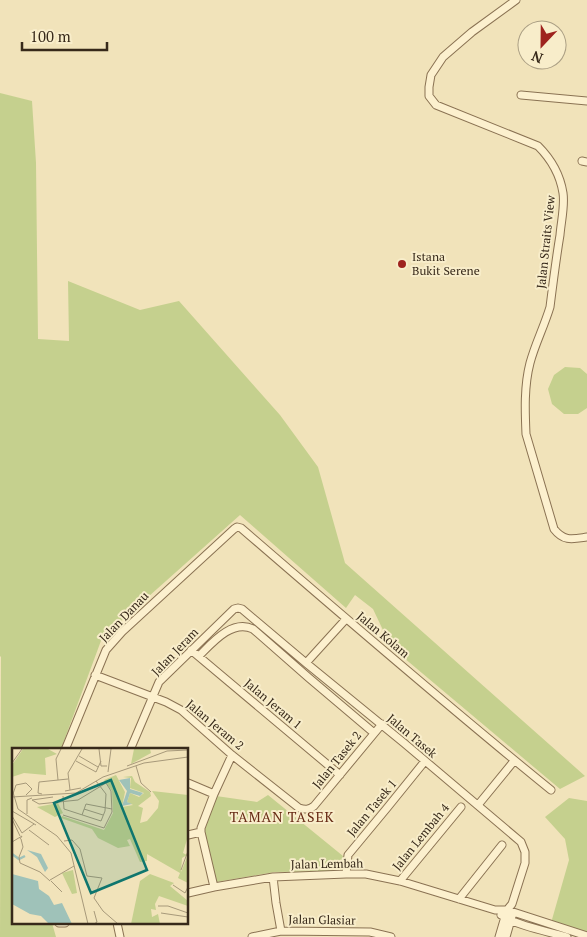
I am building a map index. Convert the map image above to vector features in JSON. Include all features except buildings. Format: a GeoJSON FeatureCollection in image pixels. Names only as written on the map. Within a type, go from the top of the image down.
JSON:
{"type":"FeatureCollection","features":[{"type":"Feature","properties":{"kind":"street","name":"Jalan Straits View"},"geometry":{"type":"LineString","coordinates":[[516,0],[472,32],[443,57],[432,75],[429,96],[436,105],[442,108],[538,146],[548,156],[559,176],[564,194],[561,225],[550,308],[530,364],[527,381],[526,434],[554,529],[559,535],[566,538],[587,537]]}},
{"type":"Feature","properties":{"kind":"street"},"geometry":{"type":"LineString","coordinates":[[521,95],[587,101]]}},
{"type":"Feature","properties":{"kind":"street","name":"Jalan Danau"},"geometry":{"type":"LineString","coordinates":[[66,748],[106,650],[122,632],[234,528],[237,528]]}},
{"type":"Feature","properties":{"kind":"street","name":"Jalan Kolam"},"geometry":{"type":"LineString","coordinates":[[237,528],[241,528],[346,619],[551,790]]}},
{"type":"Feature","properties":{"kind":"street","name":"Jalan Jeram"},"geometry":{"type":"LineString","coordinates":[[131,748],[159,682],[238,608]]}},
{"type":"Feature","properties":{"kind":"street","name":"Jalan Tasek"},"geometry":{"type":"LineString","coordinates":[[238,608],[242,609],[382,724],[521,842],[525,852],[524,863],[509,915],[506,937]]}},
{"type":"Feature","properties":{"kind":"street"},"geometry":{"type":"LineString","coordinates":[[306,663],[346,619]]}},
{"type":"Feature","properties":{"kind":"street","name":"Jalan Tasek"},"geometry":{"type":"LineString","coordinates":[[199,656],[220,636],[237,627],[253,629],[374,733]]}},
{"type":"Feature","properties":{"kind":"street","name":"Jalan Jeram 1"},"geometry":{"type":"LineString","coordinates":[[191,650],[340,775]]}},
{"type":"Feature","properties":{"kind":"street","name":"Jalan Jeram 2"},"geometry":{"type":"LineString","coordinates":[[95,675],[166,702],[181,710],[232,755],[299,808],[310,809]]}},
{"type":"Feature","properties":{"kind":"street","name":"Jalan Tasek 2"},"geometry":{"type":"LineString","coordinates":[[310,809],[382,724]]}},
{"type":"Feature","properties":{"kind":"street"},"geometry":{"type":"LineString","coordinates":[[214,886],[201,832],[202,823],[232,755]]}},
{"type":"Feature","properties":{"kind":"street"},"geometry":{"type":"LineString","coordinates":[[478,805],[514,760]]}},
{"type":"Feature","properties":{"kind":"street","name":"Jalan Tasek 1"},"geometry":{"type":"LineString","coordinates":[[346,874],[348,855],[425,761]]}},
{"type":"Feature","properties":{"kind":"street"},"geometry":{"type":"LineString","coordinates":[[189,783],[214,794]]}},
{"type":"Feature","properties":{"kind":"street","name":"Jalan Lembah 4"},"geometry":{"type":"LineString","coordinates":[[400,881],[461,807]]}},
{"type":"Feature","properties":{"kind":"street"},"geometry":{"type":"LineString","coordinates":[[189,835],[201,832]]}},
{"type":"Feature","properties":{"kind":"street"},"geometry":{"type":"LineString","coordinates":[[458,899],[502,845]]}},
{"type":"Feature","properties":{"kind":"street","name":"Jalan Lembah"},"geometry":{"type":"LineString","coordinates":[[189,893],[214,886],[273,877],[366,874],[400,881],[494,910],[567,937]]}},
{"type":"Feature","properties":{"kind":"street"},"geometry":{"type":"LineString","coordinates":[[273,877],[281,931]]}},
{"type":"Feature","properties":{"kind":"street","name":"Jalan Tasek"},"geometry":{"type":"LineString","coordinates":[[499,937],[509,915]]}},
{"type":"Feature","properties":{"kind":"street","name":"Jalan Lembah"},"geometry":{"type":"LineString","coordinates":[[509,915],[587,936]]}},
{"type":"Feature","properties":{"kind":"street"},"geometry":{"type":"LineString","coordinates":[[117,924],[120,937]]}},
{"type":"Feature","properties":{"kind":"street","name":"Jalan Glasiar"},"geometry":{"type":"LineString","coordinates":[[252,937],[281,931],[370,932],[391,937]]}},
{"type":"Feature","properties":{"kind":"green space"},"geometry":{"type":"Polygon","coordinates":[[[0,93],[32,101],[36,163],[38,339],[69,341],[68,281],[140,310],[179,301],[280,415],[318,467],[345,563],[585,776],[560,789],[391,647],[373,609],[355,595],[346,608],[240,515],[102,638],[61,748],[12,748],[12,924],[52,924],[56,937],[0,937],[0,93]]]}},
{"type":"Feature","properties":{"kind":"green space"},"geometry":{"type":"Polygon","coordinates":[[[565,367],[580,368],[587,374],[587,408],[578,414],[564,414],[552,404],[548,389],[554,375],[565,367]]]}},
{"type":"Feature","properties":{"kind":"green space"},"geometry":{"type":"Polygon","coordinates":[[[268,795],[343,856],[342,871],[275,872],[216,882],[203,830],[216,796],[257,802],[268,795]]]}},
{"type":"Feature","properties":{"kind":"green space"},"geometry":{"type":"Polygon","coordinates":[[[569,798],[587,801],[587,933],[551,923],[569,860],[565,839],[545,817],[569,798]]]}},
{"type":"Feature","properties":{"kind":"place","name":"Istana Bukit Serene"},"geometry":{"type":"Point","coordinates":[402,264]}},
{"type":"Feature","properties":{"kind":"district","name":"TAMAN TASEK"},"geometry":{"type":"Point","coordinates":[282,817]}}]}
